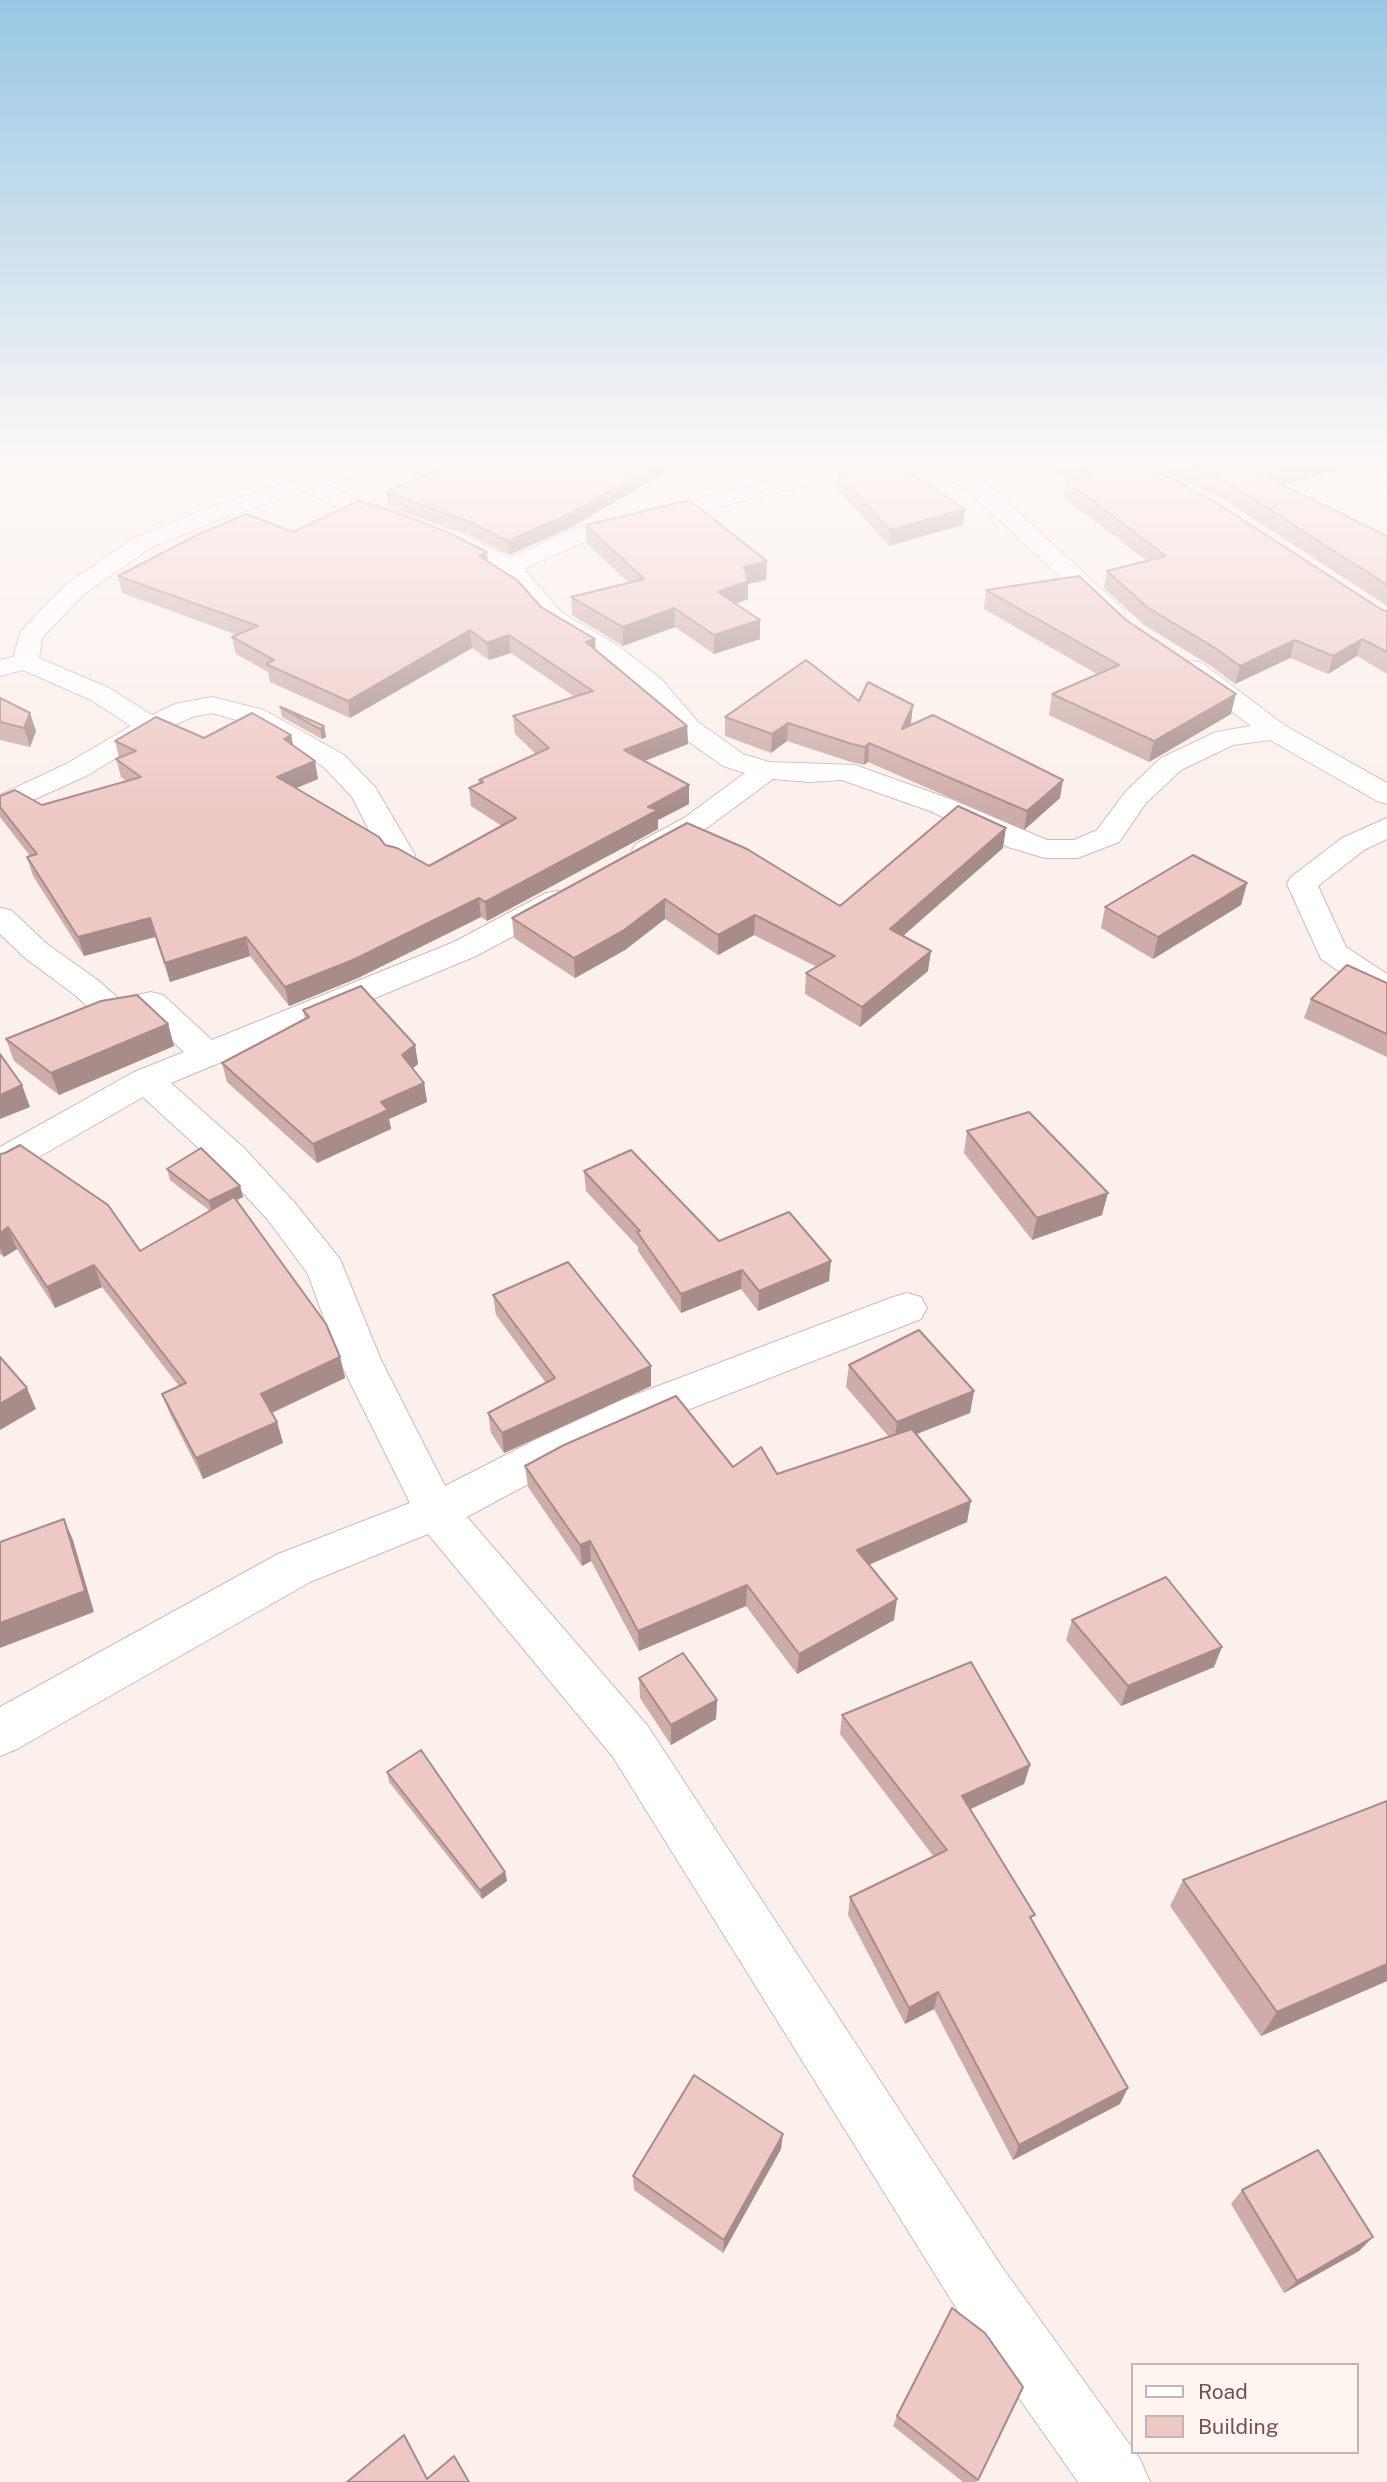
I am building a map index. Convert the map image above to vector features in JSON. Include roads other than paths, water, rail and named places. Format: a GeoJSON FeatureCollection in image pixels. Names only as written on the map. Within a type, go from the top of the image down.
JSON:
{"type":"FeatureCollection","features":[{"type":"Feature","properties":{"kind":"street"},"geometry":{"type":"LineString","coordinates":[[85,583],[74,590],[30,636],[13,665],[100,694],[150,726]]}},
{"type":"Feature","properties":{"kind":"street"},"geometry":{"type":"LineString","coordinates":[[524,583],[552,617],[611,652],[652,685],[688,728],[733,760],[767,770],[810,773],[845,771],[940,805],[1019,841],[1045,849],[1077,849],[1108,836],[1136,797],[1171,764],[1226,738],[1275,731]]}},
{"type":"Feature","properties":{"kind":"street"},"geometry":{"type":"LineString","coordinates":[[1080,583],[1133,632]]}},
{"type":"Feature","properties":{"kind":"street"},"geometry":{"type":"LineString","coordinates":[[1167,653],[1201,674],[1275,731],[1387,795]]}},
{"type":"Feature","properties":{"kind":"street"},"geometry":{"type":"LineString","coordinates":[[0,806],[76,770],[150,726],[185,710],[212,705],[254,716],[334,761],[365,793],[390,842],[400,855]]}},
{"type":"Feature","properties":{"kind":"street"},"geometry":{"type":"LineString","coordinates":[[625,862],[694,824],[767,770]]}},
{"type":"Feature","properties":{"kind":"street"},"geometry":{"type":"LineString","coordinates":[[1387,827],[1353,844],[1302,884],[1332,952],[1387,989]]}},
{"type":"Feature","properties":{"kind":"street"},"geometry":{"type":"LineString","coordinates":[[0,1163],[146,1080],[465,949],[579,888]]}},
{"type":"Feature","properties":{"kind":"street"},"geometry":{"type":"LineString","coordinates":[[0,917],[36,951],[87,988],[112,1011],[151,1002],[208,1055]]}},
{"type":"Feature","properties":{"kind":"street"},"geometry":{"type":"LineString","coordinates":[[146,1080],[239,1166],[281,1211],[326,1269],[360,1360],[436,1512],[630,1741],[980,2289],[1117,2482]]}},
{"type":"Feature","properties":{"kind":"street"},"geometry":{"type":"LineString","coordinates":[[0,1733],[293,1568],[436,1512],[550,1452],[639,1410],[907,1308]]}}]}
